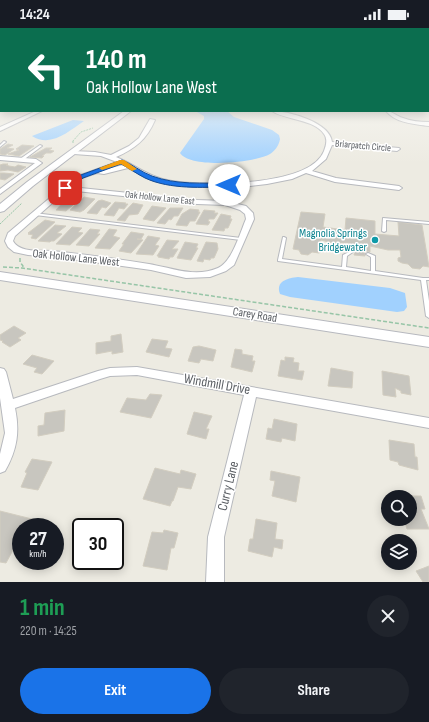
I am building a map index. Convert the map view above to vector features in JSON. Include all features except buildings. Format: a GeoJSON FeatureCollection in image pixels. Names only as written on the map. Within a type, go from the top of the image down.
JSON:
{"type":"FeatureCollection","features":[{"type":"Feature","properties":{"kind":"street"},"geometry":{"type":"LineString","coordinates":[[0,129],[38,112]]}},
{"type":"Feature","properties":{"kind":"street"},"geometry":{"type":"LineString","coordinates":[[0,209],[30,184],[127,112]]}},
{"type":"Feature","properties":{"kind":"street"},"geometry":{"type":"LineString","coordinates":[[74,152],[111,157],[156,180],[187,185],[264,182],[292,176],[306,171],[321,162],[326,155],[329,143],[328,134],[320,128],[277,112]]}},
{"type":"Feature","properties":{"kind":"street"},"geometry":{"type":"LineString","coordinates":[[389,112],[398,118],[429,124]]}},
{"type":"Feature","properties":{"kind":"street"},"geometry":{"type":"LineString","coordinates":[[111,157],[135,145],[146,135],[152,120]]}},
{"type":"Feature","properties":{"kind":"street","name":"Briarpatch Circle"},"geometry":{"type":"LineString","coordinates":[[329,143],[397,149]]}},
{"type":"Feature","properties":{"kind":"street"},"geometry":{"type":"LineString","coordinates":[[0,192],[39,163],[36,161],[1,158]]}},
{"type":"Feature","properties":{"kind":"street"},"geometry":{"type":"LineString","coordinates":[[0,218],[65,159]]}},
{"type":"Feature","properties":{"kind":"street","name":"Oak Hollow Lane West"},"geometry":{"type":"LineString","coordinates":[[122,162],[80,177],[65,188],[11,235],[9,241],[17,250],[25,252],[64,254],[151,267],[186,275],[198,275],[210,274],[223,269],[231,263],[241,239]]}},
{"type":"Feature","properties":{"kind":"street","name":"Oak Hollow Lane West"},"geometry":{"type":"LineString","coordinates":[[96,171],[104,172],[129,166]]}},
{"type":"Feature","properties":{"kind":"street"},"geometry":{"type":"LineString","coordinates":[[306,171],[335,180],[399,188]]}},
{"type":"Feature","properties":{"kind":"street","name":"Oak Hollow Lane East"},"geometry":{"type":"LineString","coordinates":[[65,188],[234,205],[243,208],[249,213],[250,219],[241,239]]}},
{"type":"Feature","properties":{"kind":"street","name":"Carey Road"},"geometry":{"type":"LineString","coordinates":[[0,276],[429,342]]}},
{"type":"Feature","properties":{"kind":"street","name":"Carey Road"},"geometry":{"type":"LineString","coordinates":[[0,284],[82,289]]}},
{"type":"Feature","properties":{"kind":"street","name":"Windmill Drive"},"geometry":{"type":"LineString","coordinates":[[8,405],[98,375],[124,371],[149,372],[429,423]]}},
{"type":"Feature","properties":{"kind":"street"},"geometry":{"type":"LineString","coordinates":[[0,372],[11,421],[11,441],[8,452],[0,467]]}},
{"type":"Feature","properties":{"kind":"street","name":"Curry Lane"},"geometry":{"type":"LineString","coordinates":[[215,582],[216,537],[251,391]]}},
{"type":"Feature","properties":{"kind":"lane"},"geometry":{"type":"LineString","coordinates":[[0,146],[5,142]]}},
{"type":"Feature","properties":{"kind":"lane"},"geometry":{"type":"LineString","coordinates":[[21,160],[41,146]]}},
{"type":"Feature","properties":{"kind":"lane"},"geometry":{"type":"LineString","coordinates":[[35,214],[241,239]]}},
{"type":"Feature","properties":{"kind":"lane"},"geometry":{"type":"LineString","coordinates":[[384,231],[384,219],[429,223]]}},
{"type":"Feature","properties":{"kind":"lane"},"geometry":{"type":"LineString","coordinates":[[284,238],[280,260],[429,279]]}},
{"type":"Feature","properties":{"kind":"lane"},"geometry":{"type":"LineString","coordinates":[[344,268],[345,255],[350,252]]}},
{"type":"Feature","properties":{"kind":"lane"},"geometry":{"type":"LineString","coordinates":[[368,254],[373,256],[373,272]]}},
{"type":"Feature","properties":{"kind":"lane"},"geometry":{"type":"LineString","coordinates":[[423,278],[429,316]]}},
{"type":"Feature","properties":{"kind":"path"},"geometry":{"type":"LineString","coordinates":[[22,268],[23,266],[20,262],[20,258],[25,252]]}},
{"type":"Feature","properties":{"kind":"path"},"geometry":{"type":"LineString","coordinates":[[0,268],[6,266],[22,268],[429,328]]}},
{"type":"Feature","properties":{"kind":"water"},"geometry":{"type":"Polygon","coordinates":[[[197,112],[228,112],[234,117],[272,130],[279,135],[279,143],[276,149],[270,154],[251,160],[209,163],[186,158],[180,153],[204,119],[204,116],[197,112]]]}},
{"type":"Feature","properties":{"kind":"water"},"geometry":{"type":"Polygon","coordinates":[[[73,120],[84,121],[60,137],[46,140],[32,136],[73,120]]]}},
{"type":"Feature","properties":{"kind":"water"},"geometry":{"type":"Polygon","coordinates":[[[298,277],[390,288],[405,293],[407,307],[404,311],[397,312],[290,297],[280,294],[279,286],[283,281],[298,277]]]}},
{"type":"Feature","properties":{"kind":"slow traffic"},"geometry":{"type":"LineString","coordinates":[[102,168],[122,162],[134,169]]}},
{"type":"Feature","properties":{"kind":"place","name":"Magnolia Springs Bridgewater"},"geometry":{"type":"Point","coordinates":[375,240]}},
{"type":"Feature","properties":{"kind":"route"},"geometry":{"type":"LineString","coordinates":[[65,188],[80,177],[122,162],[142,174],[156,180],[187,185],[229,185]]}}]}
